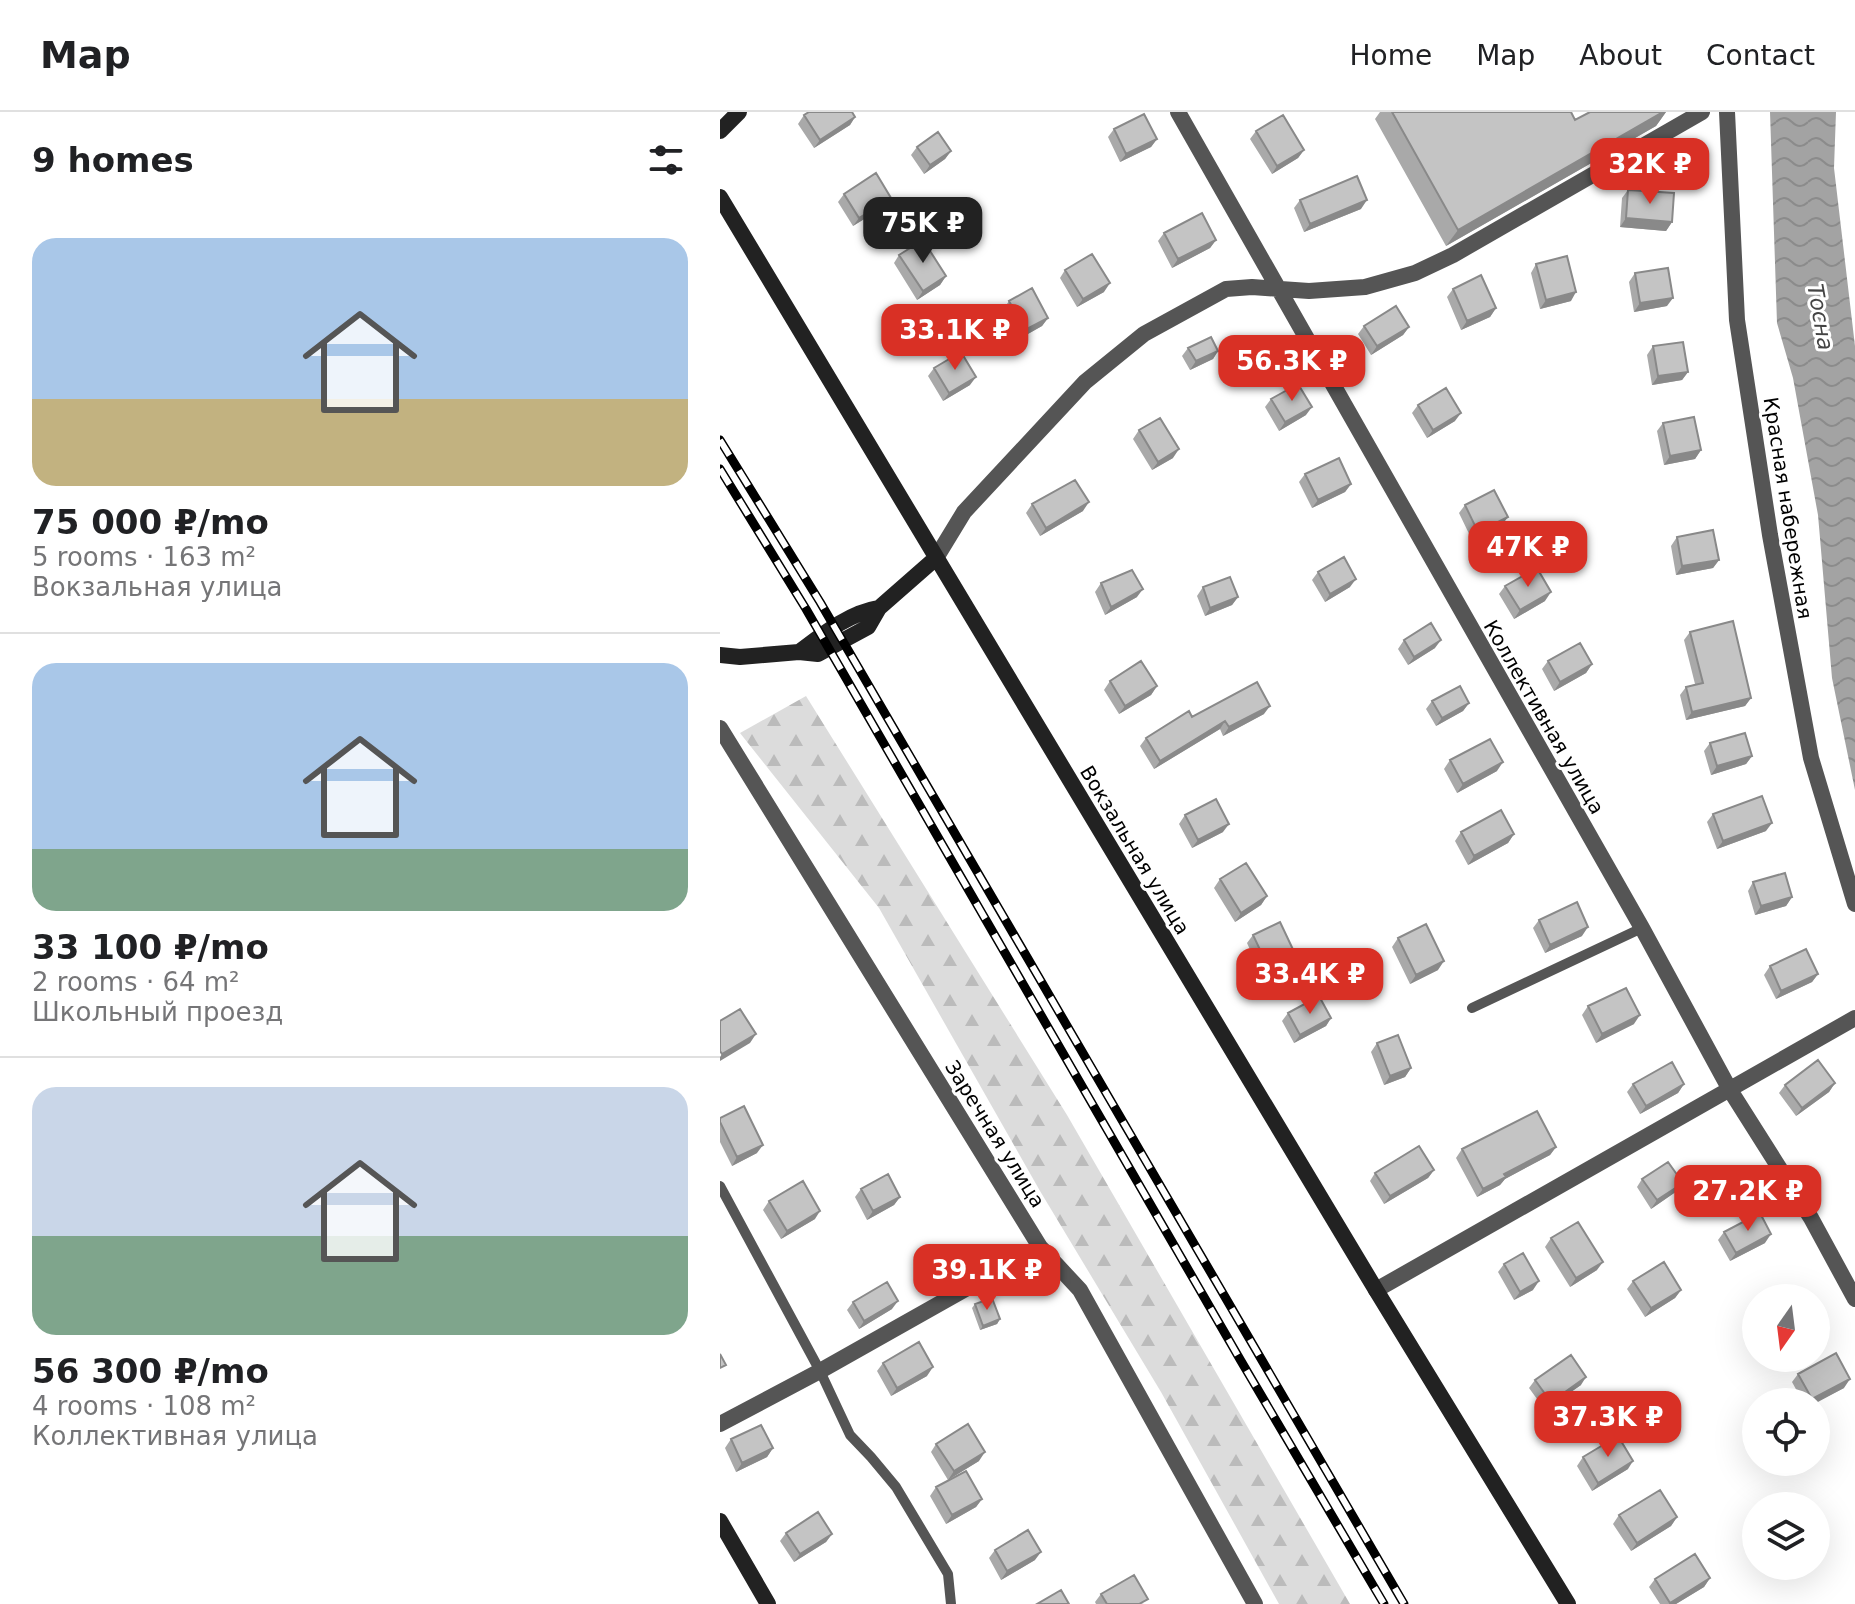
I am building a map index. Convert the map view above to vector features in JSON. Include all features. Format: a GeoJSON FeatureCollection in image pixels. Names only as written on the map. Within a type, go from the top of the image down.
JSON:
{"type":"FeatureCollection","features":[{"type":"Feature","properties":{"kind":"street"},"geometry":{"type":"LineString","coordinates":[[720,131],[739,112]]}},
{"type":"Feature","properties":{"kind":"street","name":"Коллективная улица"},"geometry":{"type":"LineString","coordinates":[[1178,112],[1642,928],[1730,1090],[1811,1218],[1855,1299]]}},
{"type":"Feature","properties":{"kind":"street"},"geometry":{"type":"LineString","coordinates":[[720,655],[740,657],[799,652],[862,611],[879,608],[936,558],[964,512],[1085,382],[1144,334],[1226,289],[1252,287],[1309,291],[1365,287],[1415,273],[1453,255],[1702,112]]}},
{"type":"Feature","properties":{"kind":"street","name":"Красная набережная"},"geometry":{"type":"LineString","coordinates":[[1727,112],[1737,320],[1770,535],[1811,758],[1855,904]]}},
{"type":"Feature","properties":{"kind":"street","name":"Вокзальная улица"},"geometry":{"type":"LineString","coordinates":[[720,197],[1568,1604]]}},
{"type":"Feature","properties":{"kind":"street","name":"Заречная улица"},"geometry":{"type":"LineString","coordinates":[[720,728],[1040,1247],[1080,1290],[1255,1604]]}},
{"type":"Feature","properties":{"kind":"street"},"geometry":{"type":"LineString","coordinates":[[1376,1290],[1855,1018]]}},
{"type":"Feature","properties":{"kind":"street"},"geometry":{"type":"LineString","coordinates":[[720,1424],[1040,1247]]}},
{"type":"Feature","properties":{"kind":"street"},"geometry":{"type":"LineString","coordinates":[[720,1521],[768,1604]]}},
{"type":"Feature","properties":{"kind":"lane"},"geometry":{"type":"LineString","coordinates":[[1472,1008],[1642,928]]}},
{"type":"Feature","properties":{"kind":"lane"},"geometry":{"type":"LineString","coordinates":[[720,1186],[820,1371],[850,1435],[896,1487],[948,1574],[951,1604]]}},
{"type":"Feature","properties":{"kind":"green space"},"geometry":{"type":"Polygon","coordinates":[[[806,696],[1067,1115],[1350,1604],[1279,1604],[1161,1392],[1040,1191],[879,908],[740,733],[806,696]]]}},
{"type":"Feature","properties":{"kind":"water","name":"Тосна"},"geometry":{"type":"Polygon","coordinates":[[[1770,112],[1836,112],[1834,168],[1855,346],[1855,790],[1832,678],[1818,515],[1793,378],[1777,323],[1770,112]]]}},
{"type":"Feature","properties":{"kind":"building"},"geometry":{"type":"Polygon","coordinates":[[[809,112],[852,112],[855,117],[820,140],[804,115],[809,112]]]}},
{"type":"Feature","properties":{"kind":"building"},"geometry":{"type":"Polygon","coordinates":[[[1392,112],[1571,112],[1575,120],[1590,112],[1663,112],[1458,230],[1392,112]]]}},
{"type":"Feature","properties":{"kind":"building"},"geometry":{"type":"Polygon","coordinates":[[[1144,114],[1157,139],[1126,154],[1114,129],[1144,114]]]}},
{"type":"Feature","properties":{"kind":"building"},"geometry":{"type":"Polygon","coordinates":[[[1283,115],[1304,150],[1277,166],[1256,131],[1283,115]]]}},
{"type":"Feature","properties":{"kind":"building"},"geometry":{"type":"Polygon","coordinates":[[[938,132],[951,151],[930,165],[917,147],[938,132]]]}},
{"type":"Feature","properties":{"kind":"building"},"geometry":{"type":"Polygon","coordinates":[[[876,173],[891,198],[859,218],[844,194],[876,173]]]}},
{"type":"Feature","properties":{"kind":"building"},"geometry":{"type":"Polygon","coordinates":[[[1357,176],[1367,200],[1310,224],[1300,200],[1357,176]]]}},
{"type":"Feature","properties":{"kind":"building"},"geometry":{"type":"Polygon","coordinates":[[[1628,190],[1674,193],[1672,222],[1626,218],[1628,190]]]}},
{"type":"Feature","properties":{"kind":"building"},"geometry":{"type":"Polygon","coordinates":[[[1202,213],[1216,240],[1178,259],[1164,233],[1202,213]]]}},
{"type":"Feature","properties":{"kind":"building"},"geometry":{"type":"Polygon","coordinates":[[[923,240],[946,276],[923,291],[899,255],[923,240]]]}},
{"type":"Feature","properties":{"kind":"building"},"geometry":{"type":"Polygon","coordinates":[[[1092,254],[1110,283],[1083,299],[1065,270],[1092,254]]]}},
{"type":"Feature","properties":{"kind":"building"},"geometry":{"type":"Polygon","coordinates":[[[1567,256],[1576,292],[1546,300],[1536,264],[1567,256]]]}},
{"type":"Feature","properties":{"kind":"building"},"geometry":{"type":"Polygon","coordinates":[[[1668,268],[1673,298],[1640,303],[1635,273],[1668,268]]]}},
{"type":"Feature","properties":{"kind":"building"},"geometry":{"type":"Polygon","coordinates":[[[1481,275],[1496,308],[1467,321],[1453,289],[1481,275]]]}},
{"type":"Feature","properties":{"kind":"building"},"geometry":{"type":"Polygon","coordinates":[[[1032,288],[1048,318],[1025,330],[1009,301],[1032,288]]]}},
{"type":"Feature","properties":{"kind":"building"},"geometry":{"type":"Polygon","coordinates":[[[1396,306],[1409,327],[1377,346],[1364,326],[1396,306]]]}},
{"type":"Feature","properties":{"kind":"building"},"geometry":{"type":"Polygon","coordinates":[[[1211,337],[1218,351],[1196,361],[1188,348],[1211,337]]]}},
{"type":"Feature","properties":{"kind":"building"},"geometry":{"type":"Polygon","coordinates":[[[1683,342],[1688,372],[1658,376],[1653,346],[1683,342]]]}},
{"type":"Feature","properties":{"kind":"building"},"geometry":{"type":"Polygon","coordinates":[[[961,352],[976,377],[949,393],[934,368],[961,352]]]}},
{"type":"Feature","properties":{"kind":"building"},"geometry":{"type":"Polygon","coordinates":[[[1298,384],[1312,407],[1285,422],[1271,399],[1298,384]]]}},
{"type":"Feature","properties":{"kind":"building"},"geometry":{"type":"Polygon","coordinates":[[[1446,388],[1461,413],[1433,430],[1418,405],[1446,388]]]}},
{"type":"Feature","properties":{"kind":"building"},"geometry":{"type":"Polygon","coordinates":[[[1694,417],[1701,450],[1670,456],[1663,423],[1694,417]]]}},
{"type":"Feature","properties":{"kind":"building"},"geometry":{"type":"Polygon","coordinates":[[[1160,418],[1179,449],[1158,462],[1139,430],[1160,418]]]}},
{"type":"Feature","properties":{"kind":"building"},"geometry":{"type":"Polygon","coordinates":[[[1339,458],[1351,484],[1318,500],[1305,474],[1339,458]]]}},
{"type":"Feature","properties":{"kind":"building"},"geometry":{"type":"Polygon","coordinates":[[[1075,480],[1089,502],[1046,528],[1032,504],[1075,480]]]}},
{"type":"Feature","properties":{"kind":"building"},"geometry":{"type":"Polygon","coordinates":[[[1494,490],[1508,517],[1478,532],[1465,505],[1494,490]]]}},
{"type":"Feature","properties":{"kind":"building"},"geometry":{"type":"Polygon","coordinates":[[[1713,530],[1719,560],[1682,566],[1677,537],[1713,530]]]}},
{"type":"Feature","properties":{"kind":"building"},"geometry":{"type":"Polygon","coordinates":[[[1344,557],[1356,579],[1330,594],[1318,572],[1344,557]]]}},
{"type":"Feature","properties":{"kind":"building"},"geometry":{"type":"Polygon","coordinates":[[[1537,568],[1551,592],[1520,610],[1505,586],[1537,568]]]}},
{"type":"Feature","properties":{"kind":"building"},"geometry":{"type":"Polygon","coordinates":[[[1132,570],[1143,589],[1111,607],[1101,583],[1132,570]]]}},
{"type":"Feature","properties":{"kind":"building"},"geometry":{"type":"Polygon","coordinates":[[[1230,577],[1238,597],[1210,608],[1203,587],[1230,577]]]}},
{"type":"Feature","properties":{"kind":"building"},"geometry":{"type":"Polygon","coordinates":[[[1733,621],[1751,698],[1692,712],[1686,687],[1703,683],[1690,632],[1733,621]]]}},
{"type":"Feature","properties":{"kind":"building"},"geometry":{"type":"Polygon","coordinates":[[[1431,623],[1441,640],[1414,657],[1404,640],[1431,623]]]}},
{"type":"Feature","properties":{"kind":"building"},"geometry":{"type":"Polygon","coordinates":[[[1580,643],[1592,664],[1560,682],[1548,661],[1580,643]]]}},
{"type":"Feature","properties":{"kind":"building"},"geometry":{"type":"Polygon","coordinates":[[[1141,661],[1157,686],[1125,706],[1110,681],[1141,661]]]}},
{"type":"Feature","properties":{"kind":"building"},"geometry":{"type":"Polygon","coordinates":[[[1257,682],[1270,706],[1229,727],[1225,721],[1160,761],[1146,738],[1189,711],[1192,717],[1257,682]]]}},
{"type":"Feature","properties":{"kind":"building"},"geometry":{"type":"Polygon","coordinates":[[[1460,686],[1469,703],[1442,718],[1432,701],[1460,686]]]}},
{"type":"Feature","properties":{"kind":"building"},"geometry":{"type":"Polygon","coordinates":[[[1745,733],[1752,756],[1717,766],[1710,743],[1745,733]]]}},
{"type":"Feature","properties":{"kind":"building"},"geometry":{"type":"Polygon","coordinates":[[[1490,739],[1503,762],[1463,784],[1450,760],[1490,739]]]}},
{"type":"Feature","properties":{"kind":"building"},"geometry":{"type":"Polygon","coordinates":[[[1762,796],[1772,823],[1723,841],[1713,814],[1762,796]]]}},
{"type":"Feature","properties":{"kind":"building"},"geometry":{"type":"Polygon","coordinates":[[[1216,799],[1229,824],[1198,840],[1185,815],[1216,799]]]}},
{"type":"Feature","properties":{"kind":"building"},"geometry":{"type":"Polygon","coordinates":[[[1501,810],[1514,834],[1474,856],[1461,832],[1501,810]]]}},
{"type":"Feature","properties":{"kind":"building"},"geometry":{"type":"Polygon","coordinates":[[[1246,863],[1267,896],[1241,913],[1220,879],[1246,863]]]}},
{"type":"Feature","properties":{"kind":"building"},"geometry":{"type":"Polygon","coordinates":[[[1785,873],[1792,897],[1761,906],[1753,882],[1785,873]]]}},
{"type":"Feature","properties":{"kind":"building"},"geometry":{"type":"Polygon","coordinates":[[[1577,902],[1588,927],[1550,945],[1539,920],[1577,902]]]}},
{"type":"Feature","properties":{"kind":"building"},"geometry":{"type":"Polygon","coordinates":[[[1280,922],[1298,960],[1271,973],[1253,935],[1280,922]]]}},
{"type":"Feature","properties":{"kind":"building"},"geometry":{"type":"Polygon","coordinates":[[[1426,924],[1444,961],[1416,975],[1398,938],[1426,924]]]}},
{"type":"Feature","properties":{"kind":"building"},"geometry":{"type":"Polygon","coordinates":[[[1806,949],[1818,974],[1781,991],[1770,966],[1806,949]]]}},
{"type":"Feature","properties":{"kind":"building"},"geometry":{"type":"Polygon","coordinates":[[[1626,988],[1640,1015],[1602,1034],[1588,1006],[1626,988]]]}},
{"type":"Feature","properties":{"kind":"building"},"geometry":{"type":"Polygon","coordinates":[[[1319,996],[1331,1018],[1300,1035],[1288,1013],[1319,996]]]}},
{"type":"Feature","properties":{"kind":"building"},"geometry":{"type":"Polygon","coordinates":[[[740,1009],[756,1034],[722,1054],[720,1021],[740,1009]]]}},
{"type":"Feature","properties":{"kind":"building"},"geometry":{"type":"Polygon","coordinates":[[[1398,1035],[1411,1068],[1390,1076],[1377,1043],[1398,1035]]]}},
{"type":"Feature","properties":{"kind":"building"},"geometry":{"type":"Polygon","coordinates":[[[1818,1060],[1835,1083],[1802,1108],[1785,1085],[1818,1060]]]}},
{"type":"Feature","properties":{"kind":"building"},"geometry":{"type":"Polygon","coordinates":[[[1672,1062],[1684,1084],[1646,1106],[1633,1084],[1672,1062]]]}},
{"type":"Feature","properties":{"kind":"building"},"geometry":{"type":"Polygon","coordinates":[[[744,1106],[763,1145],[737,1157],[720,1118],[744,1106]]]}},
{"type":"Feature","properties":{"kind":"building"},"geometry":{"type":"Polygon","coordinates":[[[1537,1111],[1556,1147],[1504,1174],[1506,1177],[1483,1189],[1462,1149],[1537,1111]]]}},
{"type":"Feature","properties":{"kind":"building"},"geometry":{"type":"Polygon","coordinates":[[[1419,1146],[1434,1170],[1390,1196],[1375,1173],[1419,1146]]]}},
{"type":"Feature","properties":{"kind":"building"},"geometry":{"type":"Polygon","coordinates":[[[1668,1162],[1683,1183],[1657,1200],[1642,1179],[1668,1162]]]}},
{"type":"Feature","properties":{"kind":"building"},"geometry":{"type":"Polygon","coordinates":[[[888,1174],[900,1197],[873,1211],[861,1189],[888,1174]]]}},
{"type":"Feature","properties":{"kind":"building"},"geometry":{"type":"Polygon","coordinates":[[[803,1181],[820,1211],[787,1231],[769,1201],[803,1181]]]}},
{"type":"Feature","properties":{"kind":"building"},"geometry":{"type":"Polygon","coordinates":[[[1760,1213],[1771,1234],[1736,1253],[1724,1232],[1760,1213]]]}},
{"type":"Feature","properties":{"kind":"building"},"geometry":{"type":"Polygon","coordinates":[[[1578,1222],[1603,1262],[1576,1278],[1551,1238],[1578,1222]]]}},
{"type":"Feature","properties":{"kind":"building"},"geometry":{"type":"Polygon","coordinates":[[[1523,1253],[1539,1281],[1520,1292],[1504,1264],[1523,1253]]]}},
{"type":"Feature","properties":{"kind":"building"},"geometry":{"type":"Polygon","coordinates":[[[1664,1262],[1681,1290],[1651,1308],[1633,1281],[1664,1262]]]}},
{"type":"Feature","properties":{"kind":"building"},"geometry":{"type":"Polygon","coordinates":[[[887,1282],[898,1301],[864,1321],[853,1302],[887,1282]]]}},
{"type":"Feature","properties":{"kind":"building"},"geometry":{"type":"Polygon","coordinates":[[[992,1298],[1000,1319],[983,1326],[975,1304],[992,1298]]]}},
{"type":"Feature","properties":{"kind":"building"},"geometry":{"type":"Polygon","coordinates":[[[919,1342],[933,1367],[897,1388],[883,1363],[919,1342]]]}},
{"type":"Feature","properties":{"kind":"building"},"geometry":{"type":"Polygon","coordinates":[[[1836,1353],[1850,1379],[1830,1390],[1806,1388],[1798,1374],[1830,1372],[1830,1356],[1836,1353]]]}},
{"type":"Feature","properties":{"kind":"building"},"geometry":{"type":"Polygon","coordinates":[[[720,1354],[726,1365],[720,1368],[720,1354]]]}},
{"type":"Feature","properties":{"kind":"building"},"geometry":{"type":"Polygon","coordinates":[[[1571,1355],[1586,1377],[1551,1402],[1535,1380],[1571,1355]]]}},
{"type":"Feature","properties":{"kind":"building"},"geometry":{"type":"Polygon","coordinates":[[[968,1424],[985,1452],[954,1471],[936,1444],[968,1424]]]}},
{"type":"Feature","properties":{"kind":"building"},"geometry":{"type":"Polygon","coordinates":[[[761,1425],[773,1448],[742,1463],[731,1439],[761,1425]]]}},
{"type":"Feature","properties":{"kind":"building"},"geometry":{"type":"Polygon","coordinates":[[[1618,1436],[1633,1461],[1598,1483],[1583,1457],[1618,1436]]]}},
{"type":"Feature","properties":{"kind":"building"},"geometry":{"type":"Polygon","coordinates":[[[966,1471],[982,1499],[952,1515],[936,1487],[966,1471]]]}},
{"type":"Feature","properties":{"kind":"building"},"geometry":{"type":"Polygon","coordinates":[[[1660,1490],[1677,1517],[1637,1543],[1619,1515],[1660,1490]]]}},
{"type":"Feature","properties":{"kind":"building"},"geometry":{"type":"Polygon","coordinates":[[[818,1512],[832,1534],[800,1554],[786,1533],[818,1512]]]}},
{"type":"Feature","properties":{"kind":"building"},"geometry":{"type":"Polygon","coordinates":[[[1028,1530],[1041,1552],[1007,1571],[995,1550],[1028,1530]]]}},
{"type":"Feature","properties":{"kind":"building"},"geometry":{"type":"Polygon","coordinates":[[[1695,1554],[1710,1578],[1670,1603],[1655,1579],[1695,1554]]]}},
{"type":"Feature","properties":{"kind":"building"},"geometry":{"type":"Polygon","coordinates":[[[1134,1575],[1148,1599],[1139,1604],[1107,1604],[1101,1594],[1134,1575]]]}},
{"type":"Feature","properties":{"kind":"building"},"geometry":{"type":"Polygon","coordinates":[[[1061,1590],[1069,1604],[1037,1604],[1061,1590]]]}},
{"type":"Feature","properties":{"kind":"railway"},"geometry":{"type":"LineString","coordinates":[[720,440],[820,602],[1404,1604]]}},
{"type":"Feature","properties":{"kind":"railway"},"geometry":{"type":"LineString","coordinates":[[720,469],[806,609],[1384,1604]]}}]}
